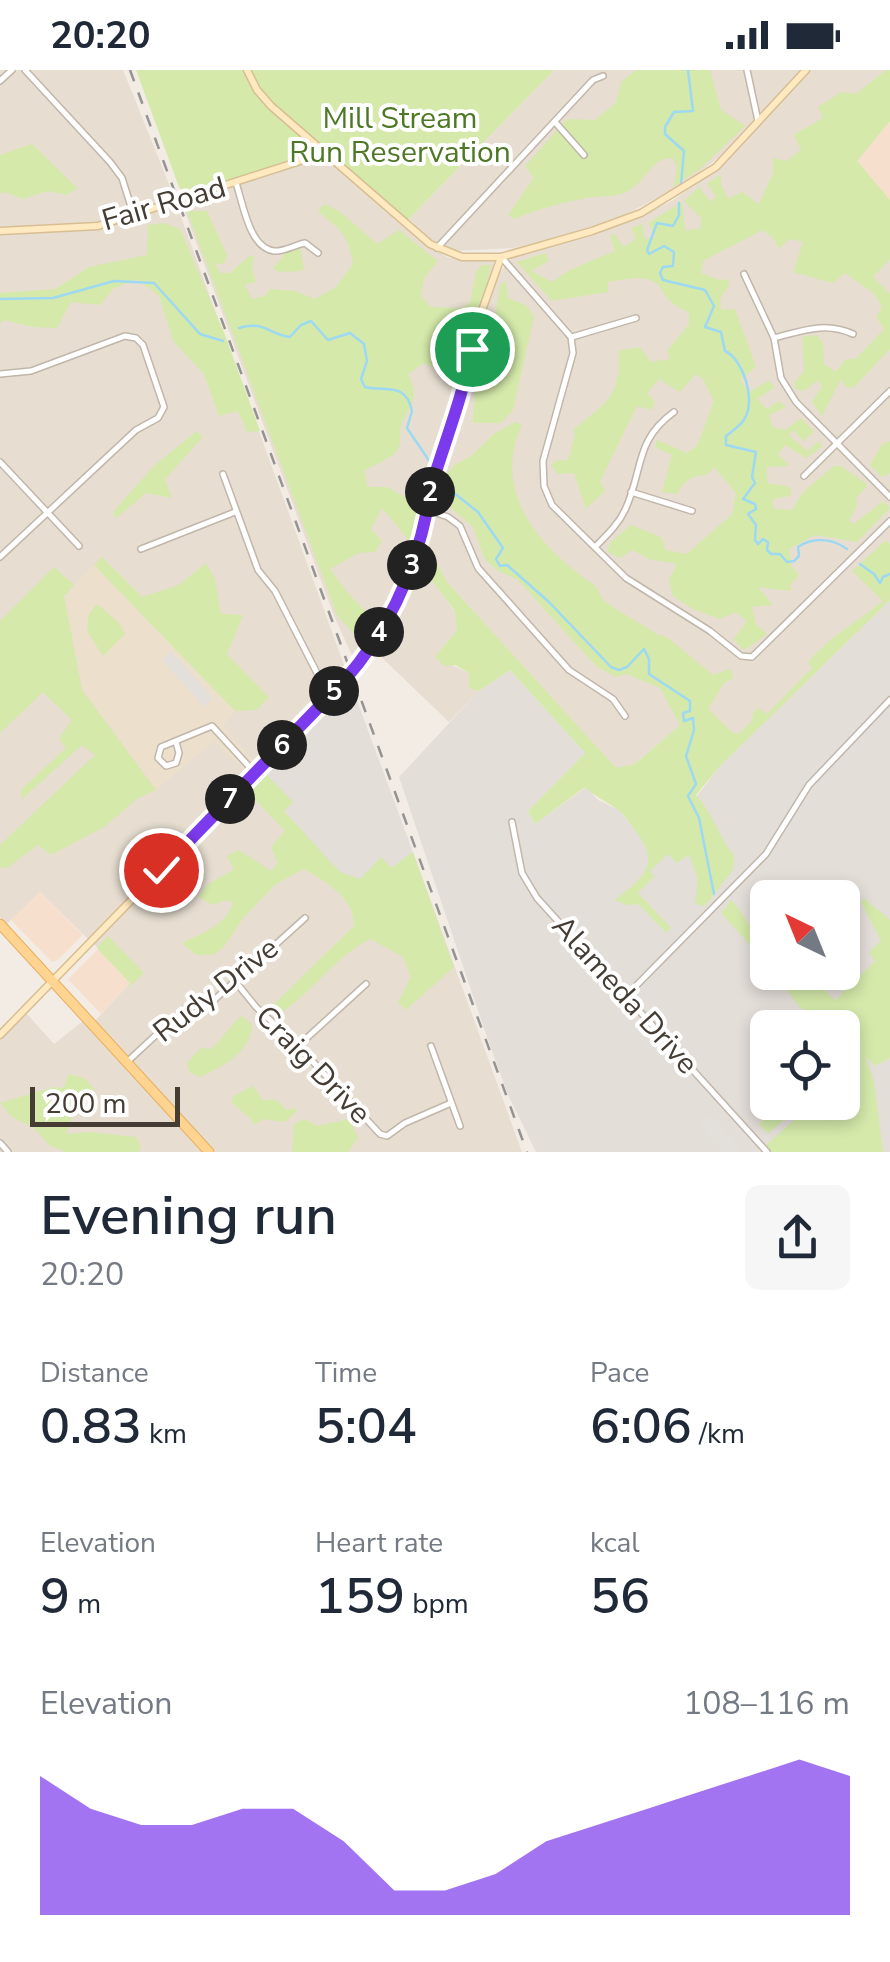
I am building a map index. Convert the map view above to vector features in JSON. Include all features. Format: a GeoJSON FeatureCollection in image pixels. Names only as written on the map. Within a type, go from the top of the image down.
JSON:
{"type":"FeatureCollection","features":[{"type":"Feature","properties":{"kind":"main road"},"geometry":{"type":"LineString","coordinates":[[0,924],[210,1152]]}},
{"type":"Feature","properties":{"kind":"street"},"geometry":{"type":"LineString","coordinates":[[0,80],[12,70]]}},
{"type":"Feature","properties":{"kind":"street"},"geometry":{"type":"LineString","coordinates":[[25,70],[122,178],[134,216]]}},
{"type":"Feature","properties":{"kind":"street"},"geometry":{"type":"LineString","coordinates":[[247,70],[262,96],[323,154],[436,248],[462,256],[501,257],[592,232],[641,213],[716,167],[806,70]]}},
{"type":"Feature","properties":{"kind":"street"},"geometry":{"type":"LineString","coordinates":[[746,70],[759,123]]}},
{"type":"Feature","properties":{"kind":"street"},"geometry":{"type":"LineString","coordinates":[[436,248],[592,80],[603,76]]}},
{"type":"Feature","properties":{"kind":"street"},"geometry":{"type":"LineString","coordinates":[[555,122],[584,155]]}},
{"type":"Feature","properties":{"kind":"street","name":"Fair Road"},"geometry":{"type":"LineString","coordinates":[[0,231],[98,226],[323,154]]}},
{"type":"Feature","properties":{"kind":"street"},"geometry":{"type":"LineString","coordinates":[[236,183],[255,240],[263,248],[282,250],[305,243],[318,253]]}},
{"type":"Feature","properties":{"kind":"street"},"geometry":{"type":"LineString","coordinates":[[501,257],[571,337],[573,353],[543,461],[544,486],[564,520],[626,578],[710,631],[741,656],[752,657],[890,521]]}},
{"type":"Feature","properties":{"kind":"street"},"geometry":{"type":"LineString","coordinates":[[0,1035],[368,652],[408,576],[433,481],[465,386],[480,316],[501,257]]}},
{"type":"Feature","properties":{"kind":"street"},"geometry":{"type":"LineString","coordinates":[[744,274],[774,338],[781,378],[796,402],[890,496]]}},
{"type":"Feature","properties":{"kind":"street"},"geometry":{"type":"LineString","coordinates":[[571,337],[636,318]]}},
{"type":"Feature","properties":{"kind":"street"},"geometry":{"type":"LineString","coordinates":[[774,338],[820,326],[836,326],[853,334]]}},
{"type":"Feature","properties":{"kind":"street"},"geometry":{"type":"LineString","coordinates":[[0,374],[31,371],[125,336],[136,338],[143,345],[164,407],[162,413],[136,430],[0,557]]}},
{"type":"Feature","properties":{"kind":"street"},"geometry":{"type":"LineString","coordinates":[[804,476],[890,390]]}},
{"type":"Feature","properties":{"kind":"street"},"geometry":{"type":"LineString","coordinates":[[595,548],[616,526],[632,492],[648,437],[674,412]]}},
{"type":"Feature","properties":{"kind":"street"},"geometry":{"type":"LineString","coordinates":[[0,462],[78,546]]}},
{"type":"Feature","properties":{"kind":"street"},"geometry":{"type":"LineString","coordinates":[[223,474],[258,570],[275,591],[319,677],[333,692]]}},
{"type":"Feature","properties":{"kind":"street"},"geometry":{"type":"LineString","coordinates":[[632,492],[692,510]]}},
{"type":"Feature","properties":{"kind":"street"},"geometry":{"type":"LineString","coordinates":[[428,510],[460,526],[478,568],[569,670],[613,699],[625,716]]}},
{"type":"Feature","properties":{"kind":"street"},"geometry":{"type":"LineString","coordinates":[[140,549],[235,512]]}},
{"type":"Feature","properties":{"kind":"street"},"geometry":{"type":"LineString","coordinates":[[627,995],[766,854],[809,785],[890,700]]}},
{"type":"Feature","properties":{"kind":"street"},"geometry":{"type":"LineString","coordinates":[[176,742],[179,758],[166,766],[158,758],[161,747],[212,726],[255,773]]}},
{"type":"Feature","properties":{"kind":"street","name":"Alameda Drive"},"geometry":{"type":"LineString","coordinates":[[512,822],[522,873],[537,898],[766,1152]]}},
{"type":"Feature","properties":{"kind":"street","name":"Rudy Drive"},"geometry":{"type":"LineString","coordinates":[[127,1062],[184,1009],[213,1000],[305,918]]}},
{"type":"Feature","properties":{"kind":"street","name":"Craig Drive"},"geometry":{"type":"LineString","coordinates":[[234,981],[380,1134],[387,1136],[405,1123],[451,1104]]}},
{"type":"Feature","properties":{"kind":"street"},"geometry":{"type":"LineString","coordinates":[[298,1046],[366,984]]}},
{"type":"Feature","properties":{"kind":"street"},"geometry":{"type":"LineString","coordinates":[[430,1046],[460,1126]]}},
{"type":"Feature","properties":{"kind":"street"},"geometry":{"type":"LineString","coordinates":[[0,1143],[8,1152]]}},
{"type":"Feature","properties":{"kind":"shaded area"},"geometry":{"type":"Polygon","coordinates":[[[0,70],[123,70],[175,199],[99,223],[0,228],[0,70]]]}},
{"type":"Feature","properties":{"kind":"shaded area"},"geometry":{"type":"Polygon","coordinates":[[[554,70],[802,70],[726,152],[687,182],[628,213],[514,248],[456,251],[429,238],[409,219],[554,70]]]}},
{"type":"Feature","properties":{"kind":"shaded area"},"geometry":{"type":"Polygon","coordinates":[[[809,70],[890,70],[890,121],[857,161],[890,200],[890,600],[744,743],[680,725],[635,764],[616,769],[447,582],[425,539],[473,355],[498,275],[511,258],[628,222],[670,202],[722,166],[809,70]]]}},
{"type":"Feature","properties":{"kind":"shaded area"},"geometry":{"type":"Polygon","coordinates":[[[890,121],[890,200],[857,161],[890,121]]]}},
{"type":"Feature","properties":{"kind":"shaded area"},"geometry":{"type":"Polygon","coordinates":[[[321,158],[422,243],[449,258],[493,260],[494,267],[407,573],[382,624],[355,662],[334,616],[182,204],[321,158]]]}},
{"type":"Feature","properties":{"kind":"shaded area"},"geometry":{"type":"Polygon","coordinates":[[[177,206],[347,673],[89,940],[40,892],[7,924],[0,917],[0,234],[102,228],[177,206]]]}},
{"type":"Feature","properties":{"kind":"shaded area"},"geometry":{"type":"Polygon","coordinates":[[[102,557],[245,700],[223,726],[253,760],[245,771],[214,741],[156,790],[82,690],[64,596],[102,557]]]}},
{"type":"Feature","properties":{"kind":"shaded area"},"geometry":{"type":"Polygon","coordinates":[[[421,559],[454,611],[457,630],[435,657],[469,673],[469,687],[479,691],[449,722],[373,649],[421,559]]]}},
{"type":"Feature","properties":{"kind":"shaded area"},"geometry":{"type":"Polygon","coordinates":[[[890,600],[890,945],[875,1066],[890,1058],[890,1152],[536,1152],[508,1095],[399,777],[479,691],[510,670],[585,753],[528,811],[535,824],[586,787],[598,800],[619,810],[653,853],[720,766],[890,600]]]}},
{"type":"Feature","properties":{"kind":"shaded area"},"geometry":{"type":"Polygon","coordinates":[[[171,651],[213,698],[204,707],[162,660],[171,651]]]}},
{"type":"Feature","properties":{"kind":"shaded area"},"geometry":{"type":"Polygon","coordinates":[[[349,679],[413,852],[391,868],[381,858],[360,879],[340,872],[283,810],[292,802],[262,770],[349,679]]]}},
{"type":"Feature","properties":{"kind":"shaded area"},"geometry":{"type":"Polygon","coordinates":[[[262,770],[293,802],[284,810],[381,857],[391,868],[413,852],[522,1152],[213,1152],[94,1022],[130,983],[94,944],[262,770]]]}},
{"type":"Feature","properties":{"kind":"shaded area"},"geometry":{"type":"Polygon","coordinates":[[[40,892],[83,935],[52,962],[11,920],[40,892]]]}},
{"type":"Feature","properties":{"kind":"shaded area"},"geometry":{"type":"Polygon","coordinates":[[[98,949],[130,983],[101,1014],[68,979],[98,949]]]}},
{"type":"Feature","properties":{"kind":"shaded area"},"geometry":{"type":"Polygon","coordinates":[[[26,1013],[54,1044],[83,1021],[204,1152],[0,1152],[0,1039],[26,1013]]]}},
{"type":"Feature","properties":{"kind":"shaded area"},"geometry":{"type":"Polygon","coordinates":[[[709,1114],[744,1152],[724,1152],[698,1123],[709,1114]]]}},
{"type":"Feature","properties":{"kind":"green space","name":"Mill Stream Run Reservation"},"geometry":{"type":"Polygon","coordinates":[[[136,70],[554,70],[404,224],[324,154],[186,199],[136,70]]]}},
{"type":"Feature","properties":{"kind":"green space"},"geometry":{"type":"Polygon","coordinates":[[[636,70],[710,70],[721,110],[745,126],[700,169],[673,187],[677,168],[673,158],[659,162],[631,189],[620,194],[562,203],[515,219],[508,215],[534,178],[525,166],[567,119],[595,120],[616,103],[621,82],[636,70]]]}},
{"type":"Feature","properties":{"kind":"green space"},"geometry":{"type":"Polygon","coordinates":[[[890,70],[890,121],[857,161],[890,200],[890,259],[873,277],[890,294],[890,349],[853,388],[846,387],[841,379],[822,416],[812,402],[822,387],[818,380],[804,391],[795,389],[795,382],[804,371],[802,337],[817,335],[823,344],[824,364],[836,372],[845,360],[857,358],[884,329],[876,317],[882,306],[873,293],[845,273],[833,283],[793,272],[803,242],[789,239],[779,249],[763,230],[703,261],[701,273],[728,279],[729,285],[720,299],[721,310],[735,309],[756,367],[740,380],[749,392],[769,381],[775,387],[757,399],[767,409],[779,401],[786,407],[769,415],[773,427],[785,430],[801,418],[814,432],[803,441],[793,430],[789,435],[807,451],[819,441],[822,447],[806,458],[785,445],[778,454],[790,466],[766,467],[768,483],[790,487],[791,496],[773,499],[774,509],[793,510],[805,491],[833,466],[841,466],[868,485],[856,498],[857,506],[849,520],[854,524],[883,501],[890,508],[857,542],[815,535],[789,549],[792,567],[799,575],[791,584],[791,591],[758,587],[773,605],[752,607],[756,624],[767,634],[745,650],[733,640],[747,621],[736,612],[720,619],[673,596],[669,579],[677,564],[649,559],[633,550],[619,558],[607,551],[611,542],[631,525],[661,537],[666,550],[687,554],[732,514],[736,493],[714,467],[707,475],[689,480],[677,494],[662,492],[672,455],[655,447],[657,440],[687,453],[697,446],[714,401],[703,379],[696,374],[680,392],[659,379],[647,393],[655,402],[652,410],[637,406],[600,481],[605,491],[586,509],[574,473],[558,474],[551,465],[557,460],[568,460],[574,429],[609,398],[617,379],[618,351],[640,347],[651,362],[670,359],[667,351],[689,324],[689,312],[676,306],[653,281],[644,279],[608,282],[608,292],[552,301],[517,262],[546,253],[549,261],[531,271],[552,282],[615,251],[610,236],[615,234],[623,247],[635,240],[632,228],[642,224],[645,239],[656,237],[648,223],[682,202],[685,231],[701,228],[701,218],[684,201],[699,187],[711,202],[716,196],[707,184],[721,174],[728,199],[742,192],[759,204],[773,173],[773,158],[787,161],[801,150],[794,135],[823,118],[818,107],[842,92],[856,94],[890,70]]]}},
{"type":"Feature","properties":{"kind":"green space"},"geometry":{"type":"Polygon","coordinates":[[[32,144],[77,188],[67,195],[48,191],[23,199],[0,194],[0,155],[32,144]]]}},
{"type":"Feature","properties":{"kind":"green space"},"geometry":{"type":"Polygon","coordinates":[[[324,204],[339,211],[377,244],[399,230],[438,261],[424,278],[421,296],[431,307],[461,308],[470,303],[476,272],[482,265],[491,265],[463,381],[424,363],[408,374],[414,397],[401,426],[398,448],[364,471],[368,487],[387,487],[421,506],[411,543],[382,508],[371,529],[382,541],[375,552],[359,553],[330,569],[379,625],[363,644],[337,615],[187,211],[207,211],[227,255],[224,264],[215,263],[220,273],[230,273],[254,256],[256,282],[245,285],[252,299],[265,296],[270,289],[295,291],[315,299],[337,286],[353,264],[342,233],[318,211],[324,204]]]}},
{"type":"Feature","properties":{"kind":"green space"},"geometry":{"type":"Polygon","coordinates":[[[164,223],[180,229],[260,431],[247,432],[238,411],[219,416],[204,374],[173,341],[159,296],[137,279],[113,289],[100,305],[71,302],[57,328],[4,320],[0,324],[0,293],[56,289],[89,267],[147,255],[148,225],[164,223]]]}},
{"type":"Feature","properties":{"kind":"green space"},"geometry":{"type":"Polygon","coordinates":[[[300,248],[304,268],[301,271],[279,272],[273,268],[287,252],[300,248]]]}},
{"type":"Feature","properties":{"kind":"green space"},"geometry":{"type":"Polygon","coordinates":[[[506,281],[508,298],[526,305],[534,317],[513,410],[501,423],[473,423],[475,390],[491,361],[500,285],[506,281]]]}},
{"type":"Feature","properties":{"kind":"green space"},"geometry":{"type":"Polygon","coordinates":[[[516,422],[522,425],[512,473],[526,516],[539,535],[612,606],[667,637],[713,675],[731,669],[733,678],[724,683],[708,709],[733,733],[740,733],[752,721],[758,708],[767,714],[812,668],[808,662],[816,653],[883,601],[852,571],[885,541],[890,544],[890,600],[720,766],[696,795],[734,856],[733,870],[705,906],[695,904],[698,879],[689,855],[677,863],[668,854],[650,871],[654,877],[638,893],[671,928],[666,933],[638,904],[626,905],[615,900],[642,876],[648,861],[642,841],[620,812],[585,787],[535,824],[528,811],[585,753],[510,670],[479,691],[469,688],[469,673],[455,665],[445,666],[435,657],[457,630],[454,610],[421,566],[425,539],[447,582],[616,768],[635,764],[680,725],[660,688],[627,674],[616,677],[596,666],[518,580],[485,560],[473,527],[447,505],[441,487],[446,474],[495,433],[516,422]]]}},
{"type":"Feature","properties":{"kind":"green space"},"geometry":{"type":"Polygon","coordinates":[[[197,431],[203,437],[165,479],[172,498],[146,493],[115,519],[113,512],[155,465],[197,431]]]}},
{"type":"Feature","properties":{"kind":"green space"},"geometry":{"type":"Polygon","coordinates":[[[890,441],[890,473],[882,477],[870,465],[882,444],[890,441]]]}},
{"type":"Feature","properties":{"kind":"green space"},"geometry":{"type":"Polygon","coordinates":[[[102,557],[142,597],[179,585],[206,563],[215,579],[221,614],[243,615],[227,654],[269,697],[257,710],[235,711],[94,565],[102,557]]]}},
{"type":"Feature","properties":{"kind":"green space"},"geometry":{"type":"Polygon","coordinates":[[[54,567],[74,585],[64,596],[82,690],[156,790],[138,798],[104,827],[51,855],[38,845],[7,868],[0,867],[0,845],[95,755],[82,745],[21,800],[21,790],[66,748],[59,739],[72,720],[43,692],[0,733],[0,621],[54,567]]]}},
{"type":"Feature","properties":{"kind":"green space"},"geometry":{"type":"Polygon","coordinates":[[[97,604],[119,623],[125,634],[103,656],[87,631],[89,614],[97,604]]]}},
{"type":"Feature","properties":{"kind":"green space"},"geometry":{"type":"Polygon","coordinates":[[[266,774],[293,802],[284,811],[340,872],[360,879],[381,857],[391,868],[413,852],[454,967],[406,1010],[398,1003],[411,977],[403,957],[371,939],[345,956],[277,1015],[271,1007],[354,926],[344,899],[304,869],[276,884],[213,955],[196,955],[182,943],[213,927],[230,910],[233,902],[212,905],[199,897],[207,885],[234,869],[227,856],[239,850],[271,871],[278,863],[271,847],[285,831],[248,792],[266,774]]]}},
{"type":"Feature","properties":{"kind":"green space"},"geometry":{"type":"Polygon","coordinates":[[[864,898],[890,920],[890,1058],[875,1066],[865,1056],[874,1081],[883,1152],[772,1152],[766,1145],[794,1120],[860,1120],[860,1010],[804,1010],[787,990],[824,990],[835,1000],[845,990],[860,990],[860,976],[875,961],[869,952],[881,941],[861,902],[864,898]]]}},
{"type":"Feature","properties":{"kind":"green space"},"geometry":{"type":"Polygon","coordinates":[[[732,900],[750,925],[750,945],[721,913],[732,900]]]}},
{"type":"Feature","properties":{"kind":"green space"},"geometry":{"type":"Polygon","coordinates":[[[108,936],[144,973],[128,988],[130,983],[97,948],[108,936]]]}},
{"type":"Feature","properties":{"kind":"green space"},"geometry":{"type":"Polygon","coordinates":[[[242,1016],[252,1024],[242,1050],[200,1077],[189,1072],[187,1063],[201,1048],[211,1049],[242,1016]]]}},
{"type":"Feature","properties":{"kind":"green space"},"geometry":{"type":"Polygon","coordinates":[[[69,1074],[84,1078],[95,1089],[73,1116],[66,1134],[91,1132],[136,1137],[141,1147],[138,1152],[66,1152],[49,1145],[34,1128],[12,1117],[0,1103],[54,1087],[63,1088],[69,1074]]]}},
{"type":"Feature","properties":{"kind":"green space"},"geometry":{"type":"Polygon","coordinates":[[[253,1086],[263,1100],[277,1100],[286,1110],[297,1111],[285,1122],[264,1119],[254,1125],[231,1102],[234,1096],[253,1086]]]}},
{"type":"Feature","properties":{"kind":"green space"},"geometry":{"type":"Polygon","coordinates":[[[305,1119],[317,1126],[349,1119],[358,1138],[348,1152],[292,1152],[294,1124],[305,1119]]]}},
{"type":"Feature","properties":{"kind":"green space"},"geometry":{"type":"Polygon","coordinates":[[[764,1120],[784,1120],[768,1134],[759,1124],[764,1120]]]}},
{"type":"Feature","properties":{"kind":"waterway"},"geometry":{"type":"LineString","coordinates":[[681,184],[684,151],[665,134],[665,127],[674,112],[693,111],[688,70]]}},
{"type":"Feature","properties":{"kind":"waterway"},"geometry":{"type":"LineString","coordinates":[[679,203],[679,215],[673,226],[657,223],[647,250],[649,254],[664,246],[674,252],[673,266],[663,267],[660,273],[663,280],[705,290],[714,306],[705,327],[721,332],[725,351],[737,362],[746,380],[748,410],[742,423],[726,436],[726,445],[756,452],[752,477],[755,483],[743,499],[755,504],[756,509],[748,514],[756,525],[755,540],[758,544],[763,539],[768,542],[767,550],[780,554],[787,562],[799,556],[798,547],[816,540],[847,549]]}},
{"type":"Feature","properties":{"kind":"waterway"},"geometry":{"type":"LineString","coordinates":[[0,299],[53,298],[114,281],[154,283],[200,334],[223,341]]}},
{"type":"Feature","properties":{"kind":"waterway"},"geometry":{"type":"LineString","coordinates":[[239,328],[261,327],[290,337],[311,321],[328,340],[350,333],[364,344],[367,361],[361,379],[365,387],[394,390],[405,396],[412,411],[407,428],[432,465]]}},
{"type":"Feature","properties":{"kind":"waterway"},"geometry":{"type":"LineString","coordinates":[[449,489],[478,512],[503,548],[496,559],[500,566],[507,565],[549,602],[611,667],[627,667],[644,649],[649,674],[690,701],[690,711],[683,713],[684,721],[693,718],[694,730],[686,756],[696,784],[688,796],[699,818],[714,894]]}},
{"type":"Feature","properties":{"kind":"waterway"},"geometry":{"type":"LineString","coordinates":[[860,564],[880,583],[890,574]]}},
{"type":"Feature","properties":{"kind":"railway"},"geometry":{"type":"LineString","coordinates":[[130,70],[527,1152]]}},
{"type":"Feature","properties":{"kind":"route"},"geometry":{"type":"LineString","coordinates":[[161,870],[343,682],[368,652],[392,612],[408,576],[433,481],[465,386],[472,349]]}}]}
